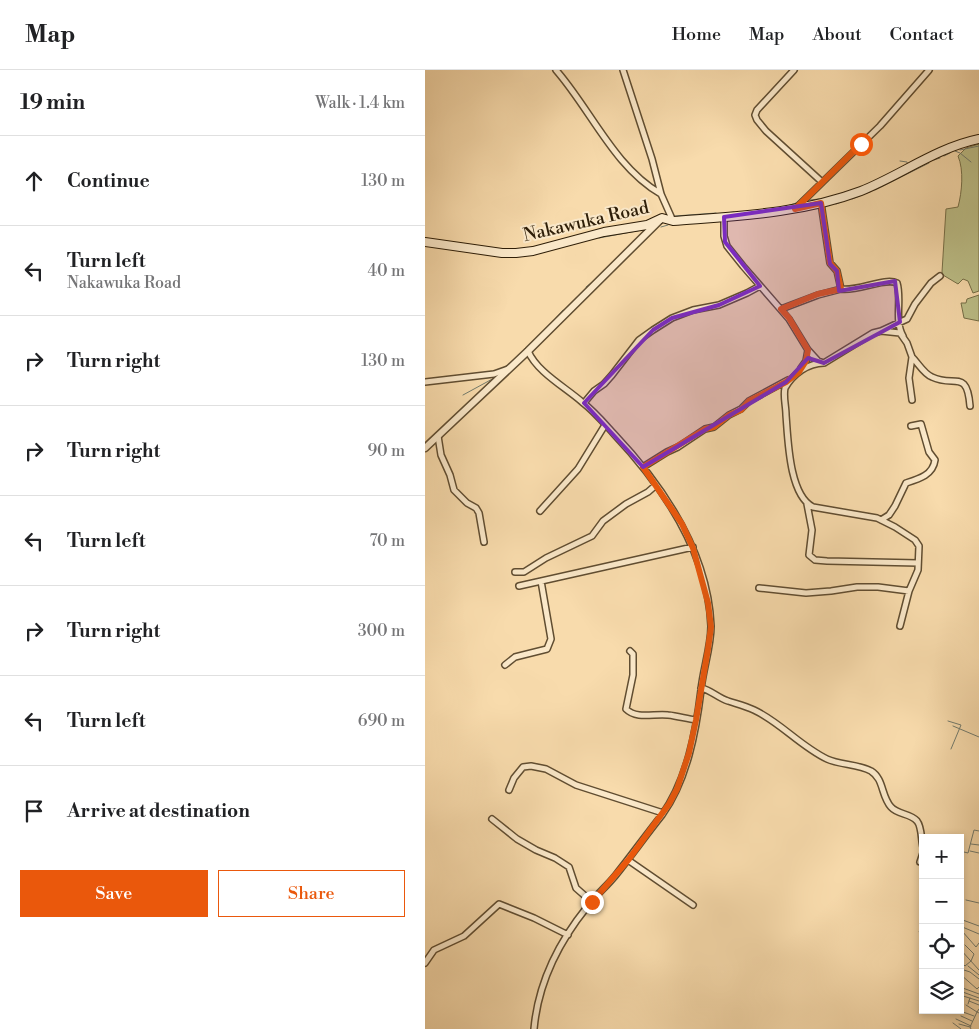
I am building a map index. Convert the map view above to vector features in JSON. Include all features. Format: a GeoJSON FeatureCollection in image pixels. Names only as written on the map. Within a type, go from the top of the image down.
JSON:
{"type":"FeatureCollection","features":[{"type":"Feature","properties":{"kind":"main road","name":"Nakawuka Road"},"geometry":{"type":"LineString","coordinates":[[425,242],[502,253],[516,253],[533,251],[604,232],[647,224],[662,218],[673,221],[795,209],[862,190],[948,148],[979,139]]}},
{"type":"Feature","properties":{"kind":"street"},"geometry":{"type":"LineString","coordinates":[[556,70],[575,93],[607,143],[644,184],[661,194]]}},
{"type":"Feature","properties":{"kind":"street"},"geometry":{"type":"LineString","coordinates":[[623,70],[652,158],[661,194],[673,221]]}},
{"type":"Feature","properties":{"kind":"street"},"geometry":{"type":"LineString","coordinates":[[794,70],[757,110],[755,115],[766,131],[822,182]]}},
{"type":"Feature","properties":{"kind":"street"},"geometry":{"type":"LineString","coordinates":[[795,209],[880,126],[929,70]]}},
{"type":"Feature","properties":{"kind":"street"},"geometry":{"type":"LineString","coordinates":[[821,203],[830,263],[837,271],[841,289]]}},
{"type":"Feature","properties":{"kind":"street"},"geometry":{"type":"LineString","coordinates":[[724,217],[725,242],[760,286],[789,318],[808,350],[818,361],[824,362]]}},
{"type":"Feature","properties":{"kind":"street"},"geometry":{"type":"LineString","coordinates":[[425,448],[528,351],[662,218]]}},
{"type":"Feature","properties":{"kind":"street"},"geometry":{"type":"LineString","coordinates":[[643,467],[705,429],[714,427],[729,415],[741,410],[749,401],[786,382],[815,363],[824,362],[873,333],[907,319],[915,304],[931,283],[940,276]]}},
{"type":"Feature","properties":{"kind":"street"},"geometry":{"type":"LineString","coordinates":[[781,309],[818,294],[895,281],[898,285],[899,293],[900,331],[912,357],[930,377],[943,381],[963,383],[969,394],[970,406]]}},
{"type":"Feature","properties":{"kind":"street"},"geometry":{"type":"LineString","coordinates":[[584,403],[594,391],[602,386],[639,340],[653,330],[672,318],[693,310],[719,306],[760,286]]}},
{"type":"Feature","properties":{"kind":"street"},"geometry":{"type":"LineString","coordinates":[[881,331],[895,332],[903,336]]}},
{"type":"Feature","properties":{"kind":"street"},"geometry":{"type":"LineString","coordinates":[[532,360],[531,352],[537,342]]}},
{"type":"Feature","properties":{"kind":"street"},"geometry":{"type":"LineString","coordinates":[[808,350],[806,361],[799,372],[787,384],[784,392],[792,471],[807,504],[812,530],[809,555],[815,560],[827,562],[918,563]]}},
{"type":"Feature","properties":{"kind":"street"},"geometry":{"type":"LineString","coordinates":[[528,351],[536,365],[584,403],[643,467],[682,524],[693,548],[704,584],[711,627],[696,720],[689,753],[677,789],[663,813],[628,860],[592,902],[550,965],[543,982],[534,1029]]}},
{"type":"Feature","properties":{"kind":"street"},"geometry":{"type":"LineString","coordinates":[[912,357],[909,378],[912,400]]}},
{"type":"Feature","properties":{"kind":"street"},"geometry":{"type":"LineString","coordinates":[[425,382],[494,374],[509,368]]}},
{"type":"Feature","properties":{"kind":"street"},"geometry":{"type":"LineString","coordinates":[[881,520],[889,515],[898,502],[906,483],[927,474],[934,465],[935,460],[929,452],[921,424],[911,426]]}},
{"type":"Feature","properties":{"kind":"street"},"geometry":{"type":"LineString","coordinates":[[540,511],[578,469],[605,425]]}},
{"type":"Feature","properties":{"kind":"street"},"geometry":{"type":"LineString","coordinates":[[438,436],[441,455],[455,490],[479,513],[484,542]]}},
{"type":"Feature","properties":{"kind":"street"},"geometry":{"type":"LineString","coordinates":[[515,572],[523,572],[546,558],[592,536],[603,521],[626,504],[656,486]]}},
{"type":"Feature","properties":{"kind":"street"},"geometry":{"type":"LineString","coordinates":[[807,504],[881,520],[915,540],[919,546],[918,570],[909,591],[900,626]]}},
{"type":"Feature","properties":{"kind":"street"},"geometry":{"type":"LineString","coordinates":[[889,515],[889,522],[892,525]]}},
{"type":"Feature","properties":{"kind":"street"},"geometry":{"type":"LineString","coordinates":[[519,586],[693,548]]}},
{"type":"Feature","properties":{"kind":"street"},"geometry":{"type":"LineString","coordinates":[[505,666],[515,656],[547,649],[549,645],[551,639],[541,581]]}},
{"type":"Feature","properties":{"kind":"street"},"geometry":{"type":"LineString","coordinates":[[759,588],[813,593],[857,587],[878,587],[909,591]]}},
{"type":"Feature","properties":{"kind":"street"},"geometry":{"type":"LineString","coordinates":[[630,651],[633,654],[633,674],[626,708],[629,712],[649,716],[667,714],[696,720]]}},
{"type":"Feature","properties":{"kind":"street"},"geometry":{"type":"LineString","coordinates":[[701,688],[728,701],[755,710],[825,758],[841,764],[870,770],[877,776],[891,807],[900,813],[911,816],[918,822],[920,834]]}},
{"type":"Feature","properties":{"kind":"street"},"geometry":{"type":"LineString","coordinates":[[509,790],[514,778],[523,767],[531,766],[546,769],[579,786],[663,813]]}},
{"type":"Feature","properties":{"kind":"street"},"geometry":{"type":"LineString","coordinates":[[492,819],[517,839],[569,867],[576,888],[592,902]]}},
{"type":"Feature","properties":{"kind":"street"},"geometry":{"type":"LineString","coordinates":[[628,860],[693,905]]}},
{"type":"Feature","properties":{"kind":"street"},"geometry":{"type":"LineString","coordinates":[[425,963],[434,950],[464,936],[499,904],[534,918],[568,936]]}},
{"type":"Feature","properties":{"kind":"highlighted area"},"geometry":{"type":"Polygon","coordinates":[[[821,203],[830,264],[837,271],[839,291],[895,281],[900,322],[824,363],[808,358],[786,382],[643,467],[584,403],[653,330],[672,318],[719,305],[760,286],[725,242],[724,217],[821,203]]]}},
{"type":"Feature","properties":{"kind":"green space"},"geometry":{"type":"Polygon","coordinates":[[[979,144],[979,291],[973,293],[968,281],[963,279],[958,284],[943,275],[942,272],[946,209],[958,207],[961,195],[962,174],[958,156],[966,148],[979,144]]]}},
{"type":"Feature","properties":{"kind":"green space"},"geometry":{"type":"Polygon","coordinates":[[[979,295],[979,321],[964,318],[961,303],[966,303],[967,299],[979,295]]]}},
{"type":"Feature","properties":{"kind":"waterway"},"geometry":{"type":"LineString","coordinates":[[960,150],[979,146]]}},
{"type":"Feature","properties":{"kind":"waterway"},"geometry":{"type":"LineString","coordinates":[[955,151],[971,162]]}},
{"type":"Feature","properties":{"kind":"waterway"},"geometry":{"type":"LineString","coordinates":[[912,162],[931,152]]}},
{"type":"Feature","properties":{"kind":"waterway"},"geometry":{"type":"LineString","coordinates":[[944,156],[950,153]]}},
{"type":"Feature","properties":{"kind":"waterway"},"geometry":{"type":"LineString","coordinates":[[934,160],[940,158]]}},
{"type":"Feature","properties":{"kind":"waterway"},"geometry":{"type":"LineString","coordinates":[[900,161],[907,162],[908,165]]}},
{"type":"Feature","properties":{"kind":"waterway"},"geometry":{"type":"LineString","coordinates":[[875,190],[929,163]]}},
{"type":"Feature","properties":{"kind":"waterway"},"geometry":{"type":"LineString","coordinates":[[834,196],[845,192]]}},
{"type":"Feature","properties":{"kind":"waterway"},"geometry":{"type":"LineString","coordinates":[[864,194],[870,192]]}},
{"type":"Feature","properties":{"kind":"waterway"},"geometry":{"type":"LineString","coordinates":[[787,206],[796,203],[805,195]]}},
{"type":"Feature","properties":{"kind":"waterway"},"geometry":{"type":"LineString","coordinates":[[852,199],[860,196]]}},
{"type":"Feature","properties":{"kind":"waterway"},"geometry":{"type":"LineString","coordinates":[[810,200],[819,199]]}},
{"type":"Feature","properties":{"kind":"waterway"},"geometry":{"type":"LineString","coordinates":[[836,204],[849,199]]}},
{"type":"Feature","properties":{"kind":"waterway"},"geometry":{"type":"LineString","coordinates":[[759,210],[766,209]]}},
{"type":"Feature","properties":{"kind":"waterway"},"geometry":{"type":"LineString","coordinates":[[725,213],[734,212]]}},
{"type":"Feature","properties":{"kind":"waterway"},"geometry":{"type":"LineString","coordinates":[[737,212],[744,212]]}},
{"type":"Feature","properties":{"kind":"waterway"},"geometry":{"type":"LineString","coordinates":[[675,216],[716,213]]}},
{"type":"Feature","properties":{"kind":"waterway"},"geometry":{"type":"LineString","coordinates":[[777,215],[790,213]]}},
{"type":"Feature","properties":{"kind":"waterway"},"geometry":{"type":"LineString","coordinates":[[749,218],[764,217]]}},
{"type":"Feature","properties":{"kind":"waterway"},"geometry":{"type":"LineString","coordinates":[[661,227],[668,225]]}},
{"type":"Feature","properties":{"kind":"waterway"},"geometry":{"type":"LineString","coordinates":[[599,238],[642,230]]}},
{"type":"Feature","properties":{"kind":"waterway"},"geometry":{"type":"LineString","coordinates":[[605,270],[610,266]]}},
{"type":"Feature","properties":{"kind":"waterway"},"geometry":{"type":"LineString","coordinates":[[586,287],[596,279]]}},
{"type":"Feature","properties":{"kind":"waterway"},"geometry":{"type":"LineString","coordinates":[[574,300],[577,297]]}},
{"type":"Feature","properties":{"kind":"waterway"},"geometry":{"type":"LineString","coordinates":[[566,308],[571,304]]}},
{"type":"Feature","properties":{"kind":"waterway"},"geometry":{"type":"LineString","coordinates":[[556,318],[563,310]]}},
{"type":"Feature","properties":{"kind":"waterway"},"geometry":{"type":"LineString","coordinates":[[463,395],[496,377]]}},
{"type":"Feature","properties":{"kind":"waterway"},"geometry":{"type":"LineString","coordinates":[[427,442],[430,438]]}},
{"type":"Feature","properties":{"kind":"waterway"},"geometry":{"type":"LineString","coordinates":[[948,721],[961,725],[951,749]]}},
{"type":"Feature","properties":{"kind":"waterway"},"geometry":{"type":"LineString","coordinates":[[953,726],[979,737]]}},
{"type":"Feature","properties":{"kind":"waterway"},"geometry":{"type":"LineString","coordinates":[[964,852],[968,853],[974,830],[979,831]]}},
{"type":"Feature","properties":{"kind":"waterway"},"geometry":{"type":"LineString","coordinates":[[971,844],[979,845]]}},
{"type":"Feature","properties":{"kind":"waterway"},"geometry":{"type":"LineString","coordinates":[[970,851],[979,853]]}},
{"type":"Feature","properties":{"kind":"waterway"},"geometry":{"type":"LineString","coordinates":[[966,900],[979,903]]}},
{"type":"Feature","properties":{"kind":"waterway"},"geometry":{"type":"LineString","coordinates":[[964,920],[979,926]]}},
{"type":"Feature","properties":{"kind":"waterway"},"geometry":{"type":"LineString","coordinates":[[964,928],[979,934]]}},
{"type":"Feature","properties":{"kind":"waterway"},"geometry":{"type":"LineString","coordinates":[[964,933],[976,947],[979,943]]}},
{"type":"Feature","properties":{"kind":"waterway"},"geometry":{"type":"LineString","coordinates":[[964,965],[971,961],[974,954],[965,945]]}},
{"type":"Feature","properties":{"kind":"waterway"},"geometry":{"type":"LineString","coordinates":[[964,953],[979,970]]}},
{"type":"Feature","properties":{"kind":"waterway"},"geometry":{"type":"LineString","coordinates":[[968,966],[979,975]]}},
{"type":"Feature","properties":{"kind":"waterway"},"geometry":{"type":"LineString","coordinates":[[964,970],[979,979]]}},
{"type":"Feature","properties":{"kind":"waterway"},"geometry":{"type":"LineString","coordinates":[[964,978],[977,989],[979,987]]}},
{"type":"Feature","properties":{"kind":"waterway"},"geometry":{"type":"LineString","coordinates":[[964,988],[979,994]]}},
{"type":"Feature","properties":{"kind":"waterway"},"geometry":{"type":"LineString","coordinates":[[964,992],[979,998]]}},
{"type":"Feature","properties":{"kind":"waterway"},"geometry":{"type":"LineString","coordinates":[[964,996],[979,1001]]}},
{"type":"Feature","properties":{"kind":"waterway"},"geometry":{"type":"LineString","coordinates":[[968,1004],[970,998]]}},
{"type":"Feature","properties":{"kind":"waterway"},"geometry":{"type":"LineString","coordinates":[[969,1001],[979,1005]]}},
{"type":"Feature","properties":{"kind":"waterway"},"geometry":{"type":"LineString","coordinates":[[966,1005],[977,1012],[970,1027],[971,1029]]}},
{"type":"Feature","properties":{"kind":"waterway"},"geometry":{"type":"LineString","coordinates":[[979,1009],[977,1012],[979,1013]]}},
{"type":"Feature","properties":{"kind":"waterway"},"geometry":{"type":"LineString","coordinates":[[964,1012],[974,1016]]}},
{"type":"Feature","properties":{"kind":"waterway"},"geometry":{"type":"LineString","coordinates":[[961,1016],[972,1021]]}},
{"type":"Feature","properties":{"kind":"waterway"},"geometry":{"type":"LineString","coordinates":[[956,1019],[971,1026]]}},
{"type":"Feature","properties":{"kind":"waterway"},"geometry":{"type":"LineString","coordinates":[[953,1023],[961,1029]]}},
{"type":"Feature","properties":{"kind":"waterway"},"geometry":{"type":"LineString","coordinates":[[959,1024],[970,1027]]}},
{"type":"Feature","properties":{"kind":"route"},"geometry":{"type":"LineString","coordinates":[[592,902],[607,887],[629,859],[662,815],[677,789],[689,753],[699,706],[711,627],[704,584],[693,548],[682,524],[643,467],[705,429],[714,427],[729,415],[741,410],[749,401],[786,382],[799,372],[806,361],[808,350],[789,318],[781,309],[818,294],[841,289],[839,287],[837,271],[830,263],[821,203],[795,209],[861,144]]}}]}
